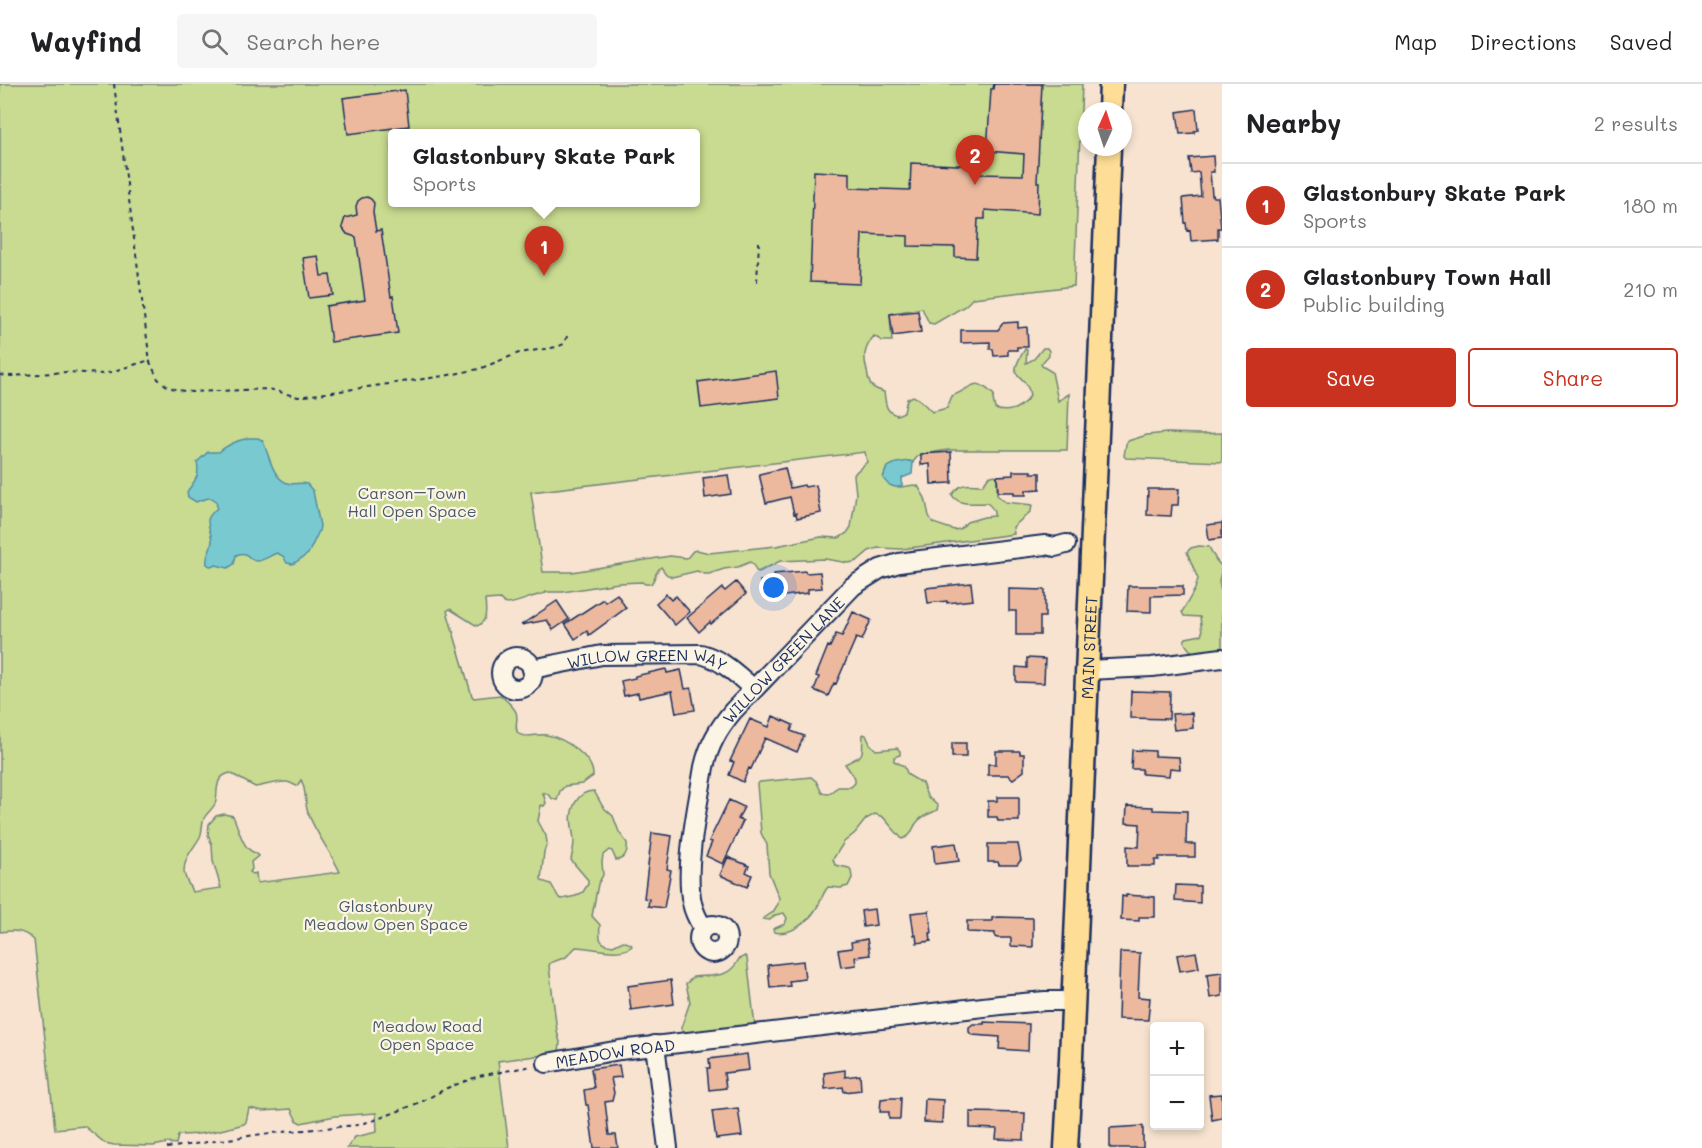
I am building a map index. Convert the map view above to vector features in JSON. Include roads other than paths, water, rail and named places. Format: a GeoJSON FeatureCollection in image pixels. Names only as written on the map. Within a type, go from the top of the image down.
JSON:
{"type":"FeatureCollection","features":[{"type":"Feature","properties":{"kind":"main road"},"geometry":{"type":"LineString","coordinates":[[1110,102],[1111,84]]}},
{"type":"Feature","properties":{"kind":"main road","name":"MAIN STREET"},"geometry":{"type":"LineString","coordinates":[[1066,1148],[1109,156]]}},
{"type":"Feature","properties":{"kind":"street","name":"WILLOW GREEN LANE"},"geometry":{"type":"LineString","coordinates":[[703,928],[692,902],[690,872],[707,753],[717,731],[733,711],[853,586],[880,569],[899,562],[1045,545],[1055,547],[1066,544],[1093,543]]}},
{"type":"Feature","properties":{"kind":"street","name":"WILLOW GREEN WAY"},"geometry":{"type":"LineString","coordinates":[[532,669],[602,655],[701,654],[718,660],[754,689]]}},
{"type":"Feature","properties":{"kind":"street"},"geometry":{"type":"LineString","coordinates":[[1088,670],[1152,667],[1222,658]]}},
{"type":"Feature","properties":{"kind":"street","name":"MEADOW ROAD"},"geometry":{"type":"LineString","coordinates":[[547,1063],[596,1053],[655,1045],[999,1005],[1074,1001]]}},
{"type":"Feature","properties":{"kind":"street"},"geometry":{"type":"LineString","coordinates":[[655,1045],[668,1148]]}},
{"type":"Feature","properties":{"kind":"water"},"geometry":{"type":"Polygon","coordinates":[[[249,438],[262,440],[274,470],[282,480],[289,484],[307,484],[313,491],[319,531],[308,554],[293,564],[287,563],[283,556],[277,553],[258,561],[240,554],[236,555],[234,564],[228,568],[210,566],[207,561],[212,540],[208,520],[217,508],[217,503],[213,498],[196,502],[188,497],[187,492],[197,475],[197,462],[208,452],[219,452],[233,443],[249,438]]]}},
{"type":"Feature","properties":{"kind":"water"},"geometry":{"type":"Polygon","coordinates":[[[913,462],[912,474],[902,478],[902,486],[894,487],[883,478],[887,467],[913,462]]]}},
{"type":"Feature","properties":{"kind":"place","name":"Glastonbury Town Hall"},"geometry":{"type":"Point","coordinates":[975,185]}},
{"type":"Feature","properties":{"kind":"place","name":"Glastonbury Skate Park"},"geometry":{"type":"Point","coordinates":[544,276]}},
{"type":"Feature","properties":{"kind":"park label","name":"Carson–Town Hall Open Space"},"geometry":{"type":"Point","coordinates":[412,501]}},
{"type":"Feature","properties":{"kind":"park label","name":"Glastonbury Meadow Open Space"},"geometry":{"type":"Point","coordinates":[386,914]}},
{"type":"Feature","properties":{"kind":"park label","name":"Meadow Road Open Space"},"geometry":{"type":"Point","coordinates":[427,1034]}}]}
